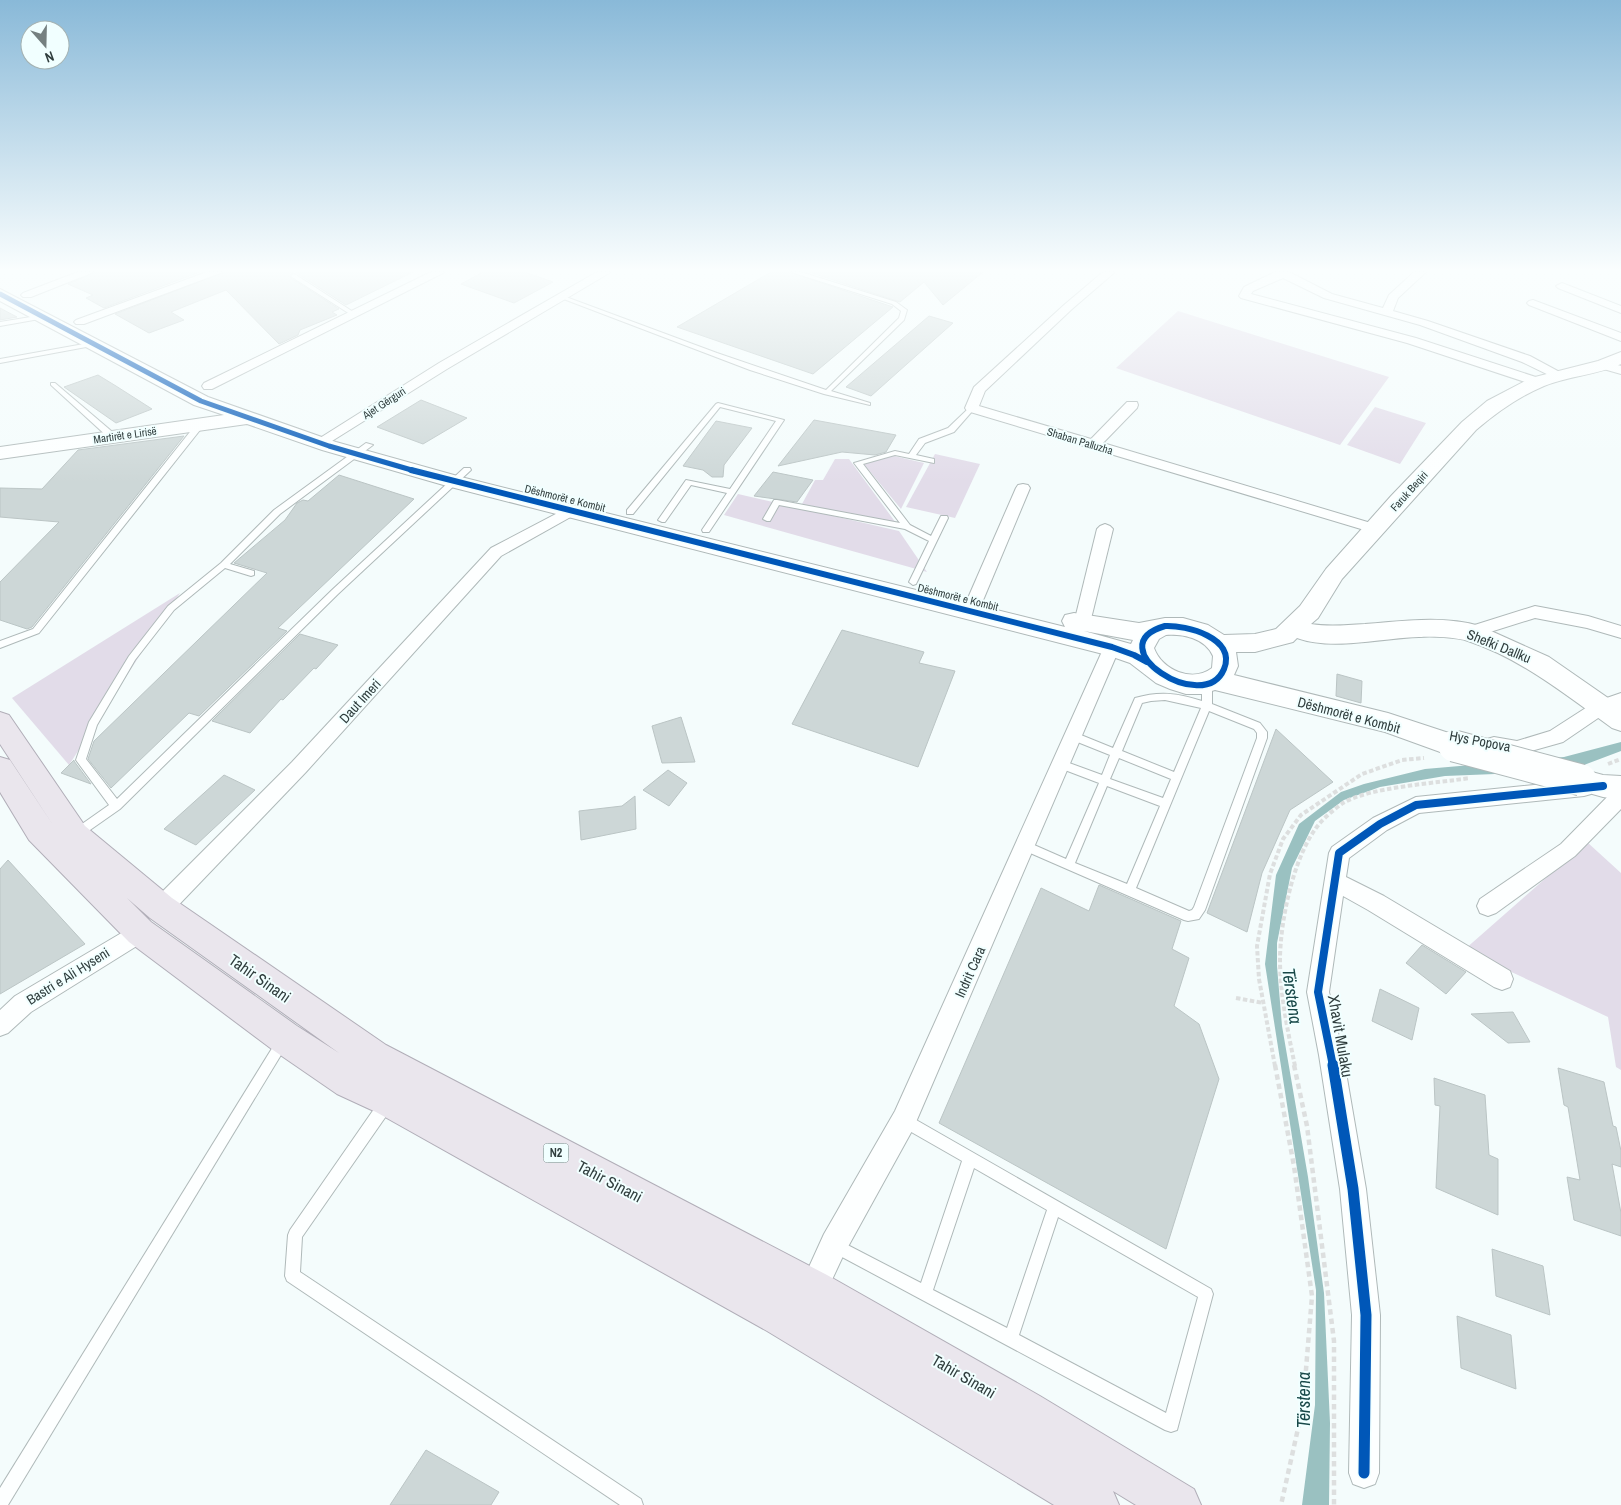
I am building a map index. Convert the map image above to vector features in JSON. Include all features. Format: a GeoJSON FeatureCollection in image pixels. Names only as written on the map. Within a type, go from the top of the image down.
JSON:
{"type":"FeatureCollection","features":[{"type":"Feature","properties":{"kind":"main road","name":"Tahir Sinani"},"geometry":{"type":"LineString","coordinates":[[0,722],[75,835],[150,920],[374,1057],[813,1289],[1025,1411],[1178,1505]]}},
{"type":"Feature","properties":{"kind":"main road","name":"Tahir Sinani"},"geometry":{"type":"LineString","coordinates":[[0,768],[39,832],[150,920],[284,1038],[350,1080],[390,1099],[782,1316],[1050,1487],[1096,1505]]}},
{"type":"Feature","properties":{"kind":"street","name":"Dëshmorët e Kombit"},"geometry":{"type":"LineString","coordinates":[[92,342],[201,401],[259,414],[326,439],[461,476],[571,511],[913,582],[936,596],[976,598],[1082,623],[1139,632],[1152,631]]}},
{"type":"Feature","properties":{"kind":"street","name":"Dëshmorët e Kombit"},"geometry":{"type":"LineString","coordinates":[[120,342],[259,414]]}},
{"type":"Feature","properties":{"kind":"street"},"geometry":{"type":"LineString","coordinates":[[208,386],[299,342]]}},
{"type":"Feature","properties":{"kind":"street","name":"Ajet Gërguri"},"geometry":{"type":"LineString","coordinates":[[326,439],[443,366],[485,342]]}},
{"type":"Feature","properties":{"kind":"street"},"geometry":{"type":"LineString","coordinates":[[972,408],[978,390],[1030,342]]}},
{"type":"Feature","properties":{"kind":"street"},"geometry":{"type":"LineString","coordinates":[[1417,342],[1502,368],[1538,382]]}},
{"type":"Feature","properties":{"kind":"street"},"geometry":{"type":"LineString","coordinates":[[1479,342],[1518,356],[1561,376]]}},
{"type":"Feature","properties":{"kind":"street","name":"Faruk Beqiri"},"geometry":{"type":"LineString","coordinates":[[1219,644],[1255,643],[1284,636],[1302,619],[1334,574],[1399,501],[1468,426],[1494,404],[1538,382],[1615,364]]}},
{"type":"Feature","properties":{"kind":"street"},"geometry":{"type":"LineString","coordinates":[[1093,445],[1132,405]]}},
{"type":"Feature","properties":{"kind":"street","name":"Shaban Palluzha"},"geometry":{"type":"LineString","coordinates":[[972,408],[1376,529]]}},
{"type":"Feature","properties":{"kind":"street","name":"Martirët e Lirisë"},"geometry":{"type":"LineString","coordinates":[[0,453],[200,425],[259,414]]}},
{"type":"Feature","properties":{"kind":"street","name":"Dëshmorët e Kombit"},"geometry":{"type":"LineString","coordinates":[[461,476],[706,530],[750,549],[936,596],[1112,647],[1147,662]]}},
{"type":"Feature","properties":{"kind":"street","name":"Dëshmorët e Kombit"},"geometry":{"type":"LineString","coordinates":[[976,598],[1023,488]]}},
{"type":"Feature","properties":{"kind":"street","name":"Daut Imeri"},"geometry":{"type":"LineString","coordinates":[[150,920],[299,767],[496,552],[571,511]]}},
{"type":"Feature","properties":{"kind":"street"},"geometry":{"type":"LineString","coordinates":[[1082,623],[1105,529]]}},
{"type":"Feature","properties":{"kind":"street"},"geometry":{"type":"LineString","coordinates":[[1471,632],[1535,612],[1588,622],[1621,632]]}},
{"type":"Feature","properties":{"kind":"street","name":"Shefki Dallku"},"geometry":{"type":"LineString","coordinates":[[1302,619],[1319,634],[1332,635],[1421,628],[1471,632],[1540,663],[1613,710]]}},
{"type":"Feature","properties":{"kind":"street"},"geometry":{"type":"LineString","coordinates":[[1170,626],[1192,628],[1207,634],[1219,644],[1224,652],[1227,663],[1224,673],[1209,689],[1162,676],[1147,662],[1142,648],[1143,641],[1152,631],[1170,626]]}},
{"type":"Feature","properties":{"kind":"street","name":"Indrit Cara"},"geometry":{"type":"LineString","coordinates":[[813,1289],[834,1244],[904,1120],[1112,647]]}},
{"type":"Feature","properties":{"kind":"street","name":"Dëshmorët e Kombit"},"geometry":{"type":"LineString","coordinates":[[1209,689],[1388,723],[1454,746],[1606,783]]}},
{"type":"Feature","properties":{"kind":"street","name":"Hys Popova"},"geometry":{"type":"LineString","coordinates":[[1388,723],[1414,725],[1464,740],[1517,748],[1556,736],[1613,710]]}},
{"type":"Feature","properties":{"kind":"street"},"geometry":{"type":"LineString","coordinates":[[1488,906],[1568,850],[1606,783]]}},
{"type":"Feature","properties":{"kind":"street","name":"Xhavit Mulaku"},"geometry":{"type":"LineString","coordinates":[[1364,1473],[1366,1315],[1353,1189],[1331,1055],[1318,992],[1339,853],[1380,824],[1416,805],[1606,783]]}},
{"type":"Feature","properties":{"kind":"street"},"geometry":{"type":"LineString","coordinates":[[1335,882],[1376,903],[1502,979]]}},
{"type":"Feature","properties":{"kind":"street","name":"Bastri e Ali Hyseni"},"geometry":{"type":"LineString","coordinates":[[0,1025],[23,1004],[150,920]]}},
{"type":"Feature","properties":{"kind":"lane"},"geometry":{"type":"LineString","coordinates":[[681,342],[826,393],[868,404]]}},
{"type":"Feature","properties":{"kind":"lane"},"geometry":{"type":"LineString","coordinates":[[826,393],[878,342]]}},
{"type":"Feature","properties":{"kind":"lane"},"geometry":{"type":"LineString","coordinates":[[0,361],[95,344]]}},
{"type":"Feature","properties":{"kind":"lane"},"geometry":{"type":"LineString","coordinates":[[53,384],[114,437]]}},
{"type":"Feature","properties":{"kind":"lane"},"geometry":{"type":"LineString","coordinates":[[630,512],[718,405],[780,420],[706,530]]}},
{"type":"Feature","properties":{"kind":"lane"},"geometry":{"type":"LineString","coordinates":[[911,457],[922,441],[951,430],[972,408]]}},
{"type":"Feature","properties":{"kind":"lane"},"geometry":{"type":"LineString","coordinates":[[0,645],[36,631],[200,425]]}},
{"type":"Feature","properties":{"kind":"lane"},"geometry":{"type":"LineString","coordinates":[[116,806],[81,760],[92,725],[132,658],[171,608],[224,565],[277,512],[363,450]]}},
{"type":"Feature","properties":{"kind":"lane"},"geometry":{"type":"LineString","coordinates":[[907,527],[858,463],[895,453],[931,461]]}},
{"type":"Feature","properties":{"kind":"lane"},"geometry":{"type":"LineString","coordinates":[[75,835],[116,806],[335,592],[461,476]]}},
{"type":"Feature","properties":{"kind":"lane"},"geometry":{"type":"LineString","coordinates":[[662,520],[689,482],[731,492]]}},
{"type":"Feature","properties":{"kind":"lane"},"geometry":{"type":"LineString","coordinates":[[767,519],[777,502],[907,527],[933,540]]}},
{"type":"Feature","properties":{"kind":"lane"},"geometry":{"type":"LineString","coordinates":[[913,582],[944,518]]}},
{"type":"Feature","properties":{"kind":"lane"},"geometry":{"type":"LineString","coordinates":[[224,565],[251,573]]}},
{"type":"Feature","properties":{"kind":"lane"},"geometry":{"type":"LineString","coordinates":[[1130,890],[1177,777],[1209,689]]}},
{"type":"Feature","properties":{"kind":"lane"},"geometry":{"type":"LineString","coordinates":[[1025,846],[1069,865],[1130,890],[1188,916],[1195,915],[1199,910],[1262,738],[1262,732],[1257,726],[1209,689],[1146,697],[1138,701],[1069,865]]}},
{"type":"Feature","properties":{"kind":"lane"},"geometry":{"type":"LineString","coordinates":[[1073,736],[1177,777]]}},
{"type":"Feature","properties":{"kind":"lane"},"geometry":{"type":"LineString","coordinates":[[1061,764],[1166,804]]}},
{"type":"Feature","properties":{"kind":"lane"},"geometry":{"type":"LineString","coordinates":[[0,1503],[284,1038]]}},
{"type":"Feature","properties":{"kind":"lane"},"geometry":{"type":"LineString","coordinates":[[390,1099],[295,1235],[292,1276],[635,1505]]}},
{"type":"Feature","properties":{"kind":"lane"},"geometry":{"type":"LineString","coordinates":[[834,1244],[1171,1424],[1206,1294],[904,1120]]}},
{"type":"Feature","properties":{"kind":"lane"},"geometry":{"type":"LineString","coordinates":[[925,1292],[970,1158]]}},
{"type":"Feature","properties":{"kind":"lane"},"geometry":{"type":"LineString","coordinates":[[1011,1338],[1055,1206]]}},
{"type":"Feature","properties":{"kind":"path"},"geometry":{"type":"LineString","coordinates":[[1606,783],[1621,759]]}},
{"type":"Feature","properties":{"kind":"path"},"geometry":{"type":"LineString","coordinates":[[1334,1505],[1334,1341],[1307,1126],[1292,1053],[1284,1001],[1280,961],[1282,933],[1293,877],[1305,847],[1320,823],[1344,803],[1362,795],[1386,790],[1472,778]]}},
{"type":"Feature","properties":{"kind":"path"},"geometry":{"type":"LineString","coordinates":[[1236,998],[1263,1003]]}},
{"type":"Feature","properties":{"kind":"shaded area"},"geometry":{"type":"Polygon","coordinates":[[[1144,342],[1278,342],[1389,377],[1340,445],[1116,368],[1144,342]]]}},
{"type":"Feature","properties":{"kind":"shaded area"},"geometry":{"type":"Polygon","coordinates":[[[1375,407],[1426,423],[1400,464],[1347,445],[1375,407]]]}},
{"type":"Feature","properties":{"kind":"shaded area"},"geometry":{"type":"Polygon","coordinates":[[[935,454],[980,464],[955,518],[906,507],[935,454]]]}},
{"type":"Feature","properties":{"kind":"shaded area"},"geometry":{"type":"Polygon","coordinates":[[[894,456],[924,463],[901,509],[863,463],[894,456]]]}},
{"type":"Feature","properties":{"kind":"shaded area"},"geometry":{"type":"Polygon","coordinates":[[[835,459],[849,459],[896,523],[802,504],[815,480],[823,480],[835,459]]]}},
{"type":"Feature","properties":{"kind":"shaded area"},"geometry":{"type":"Polygon","coordinates":[[[738,494],[899,531],[927,572],[724,515],[738,494]]]}},
{"type":"Feature","properties":{"kind":"shaded area"},"geometry":{"type":"Polygon","coordinates":[[[180,593],[69,765],[12,698],[180,593]]]}},
{"type":"Feature","properties":{"kind":"shaded area"},"geometry":{"type":"Polygon","coordinates":[[[1587,842],[1621,873],[1621,1070],[1616,1067],[1608,1017],[1464,950],[1587,842]]]}},
{"type":"Feature","properties":{"kind":"water"},"geometry":{"type":"Polygon","coordinates":[[[1621,742],[1621,751],[1568,771],[1445,776],[1380,787],[1344,800],[1315,821],[1292,868],[1277,943],[1277,966],[1282,1026],[1308,1177],[1324,1293],[1330,1423],[1329,1505],[1302,1505],[1315,1405],[1316,1290],[1265,964],[1276,875],[1299,824],[1341,792],[1364,784],[1425,769],[1564,757],[1621,742]]]}},
{"type":"Feature","properties":{"kind":"building"},"geometry":{"type":"Polygon","coordinates":[[[721,342],[851,342],[813,374],[721,342]]]}},
{"type":"Feature","properties":{"kind":"building"},"geometry":{"type":"Polygon","coordinates":[[[898,342],[931,342],[871,396],[846,387],[898,342]]]}},
{"type":"Feature","properties":{"kind":"building"},"geometry":{"type":"Polygon","coordinates":[[[98,375],[152,409],[116,423],[64,387],[98,375]]]}},
{"type":"Feature","properties":{"kind":"building"},"geometry":{"type":"Polygon","coordinates":[[[421,400],[467,418],[423,444],[377,427],[421,400]]]}},
{"type":"Feature","properties":{"kind":"building"},"geometry":{"type":"Polygon","coordinates":[[[814,420],[896,435],[886,452],[875,455],[842,452],[778,466],[814,420]]]}},
{"type":"Feature","properties":{"kind":"building"},"geometry":{"type":"Polygon","coordinates":[[[716,421],[752,428],[724,465],[723,477],[712,477],[703,470],[683,466],[716,421]]]}},
{"type":"Feature","properties":{"kind":"building"},"geometry":{"type":"Polygon","coordinates":[[[184,436],[32,627],[27,629],[0,620],[0,582],[59,522],[0,517],[0,488],[42,489],[78,450],[184,436]]]}},
{"type":"Feature","properties":{"kind":"building"},"geometry":{"type":"Polygon","coordinates":[[[773,472],[813,480],[797,502],[754,496],[773,472]]]}},
{"type":"Feature","properties":{"kind":"building"},"geometry":{"type":"Polygon","coordinates":[[[339,475],[414,499],[278,628],[287,631],[199,716],[189,713],[111,788],[88,759],[94,741],[267,573],[234,563],[285,520],[297,503],[303,500],[308,501],[339,475]]]}},
{"type":"Feature","properties":{"kind":"building"},"geometry":{"type":"Polygon","coordinates":[[[842,630],[924,652],[919,663],[955,671],[918,767],[792,724],[842,630]]]}},
{"type":"Feature","properties":{"kind":"building"},"geometry":{"type":"Polygon","coordinates":[[[300,634],[338,645],[316,669],[314,668],[283,700],[281,699],[250,733],[212,721],[300,634]]]}},
{"type":"Feature","properties":{"kind":"building"},"geometry":{"type":"Polygon","coordinates":[[[1337,674],[1362,681],[1361,703],[1336,696],[1337,674]]]}},
{"type":"Feature","properties":{"kind":"building"},"geometry":{"type":"Polygon","coordinates":[[[681,717],[695,762],[662,763],[652,726],[681,717]]]}},
{"type":"Feature","properties":{"kind":"building"},"geometry":{"type":"Polygon","coordinates":[[[1276,729],[1333,782],[1290,810],[1262,873],[1247,932],[1207,913],[1276,729]]]}},
{"type":"Feature","properties":{"kind":"building"},"geometry":{"type":"Polygon","coordinates":[[[74,761],[91,784],[61,773],[74,761]]]}},
{"type":"Feature","properties":{"kind":"building"},"geometry":{"type":"Polygon","coordinates":[[[668,770],[687,783],[669,806],[643,790],[668,770]]]}},
{"type":"Feature","properties":{"kind":"building"},"geometry":{"type":"Polygon","coordinates":[[[224,775],[255,790],[196,845],[164,829],[224,775]]]}},
{"type":"Feature","properties":{"kind":"building"},"geometry":{"type":"Polygon","coordinates":[[[635,796],[636,829],[581,840],[579,811],[622,806],[635,796]]]}},
{"type":"Feature","properties":{"kind":"building"},"geometry":{"type":"Polygon","coordinates":[[[8,860],[85,944],[0,994],[0,869],[8,860]]]}},
{"type":"Feature","properties":{"kind":"building"},"geometry":{"type":"Polygon","coordinates":[[[1099,885],[1181,921],[1172,949],[1189,958],[1174,1006],[1199,1024],[1219,1079],[1166,1249],[939,1123],[1041,888],[1089,911],[1099,885]]]}},
{"type":"Feature","properties":{"kind":"building"},"geometry":{"type":"Polygon","coordinates":[[[1422,945],[1466,972],[1446,994],[1406,963],[1422,945]]]}},
{"type":"Feature","properties":{"kind":"building"},"geometry":{"type":"Polygon","coordinates":[[[1380,989],[1419,1008],[1412,1040],[1372,1021],[1380,989]]]}},
{"type":"Feature","properties":{"kind":"building"},"geometry":{"type":"Polygon","coordinates":[[[1513,1012],[1530,1042],[1508,1043],[1471,1014],[1513,1012]]]}},
{"type":"Feature","properties":{"kind":"building"},"geometry":{"type":"Polygon","coordinates":[[[1558,1068],[1604,1082],[1613,1126],[1616,1127],[1621,1151],[1621,1167],[1612,1164],[1621,1213],[1621,1236],[1574,1220],[1567,1177],[1580,1180],[1568,1107],[1564,1105],[1558,1068]]]}},
{"type":"Feature","properties":{"kind":"building"},"geometry":{"type":"Polygon","coordinates":[[[1434,1078],[1485,1095],[1489,1155],[1498,1159],[1498,1215],[1436,1188],[1440,1106],[1435,1105],[1434,1078]]]}},
{"type":"Feature","properties":{"kind":"building"},"geometry":{"type":"Polygon","coordinates":[[[1492,1249],[1543,1266],[1550,1315],[1496,1296],[1492,1249]]]}},
{"type":"Feature","properties":{"kind":"building"},"geometry":{"type":"Polygon","coordinates":[[[1457,1316],[1511,1335],[1516,1389],[1461,1368],[1457,1316]]]}},
{"type":"Feature","properties":{"kind":"building"},"geometry":{"type":"Polygon","coordinates":[[[426,1450],[499,1492],[491,1505],[390,1505],[426,1450]]]}},
{"type":"Feature","properties":{"kind":"cycle path"},"geometry":{"type":"LineString","coordinates":[[91,342],[201,401],[329,446],[454,482],[1112,647],[1130,653],[1147,662]]}},
{"type":"Feature","properties":{"kind":"cycle path"},"geometry":{"type":"LineString","coordinates":[[1165,626],[1183,626],[1212,638],[1221,647],[1225,656],[1226,666],[1222,674],[1214,681],[1202,684],[1186,684],[1179,683],[1165,676],[1147,662],[1142,648],[1145,639],[1150,633],[1165,626]]}},
{"type":"Feature","properties":{"kind":"cycle path"},"geometry":{"type":"LineString","coordinates":[[1364,1473],[1366,1315],[1353,1189],[1331,1055],[1318,992],[1339,853],[1380,824],[1416,805],[1603,786]]}},
{"type":"Feature","properties":{"kind":"water label","name":"Tërstena"},"geometry":{"type":"Point","coordinates":[1292,996]}},
{"type":"Feature","properties":{"kind":"water label","name":"Tërstena"},"geometry":{"type":"Point","coordinates":[1304,1400]}}]}
